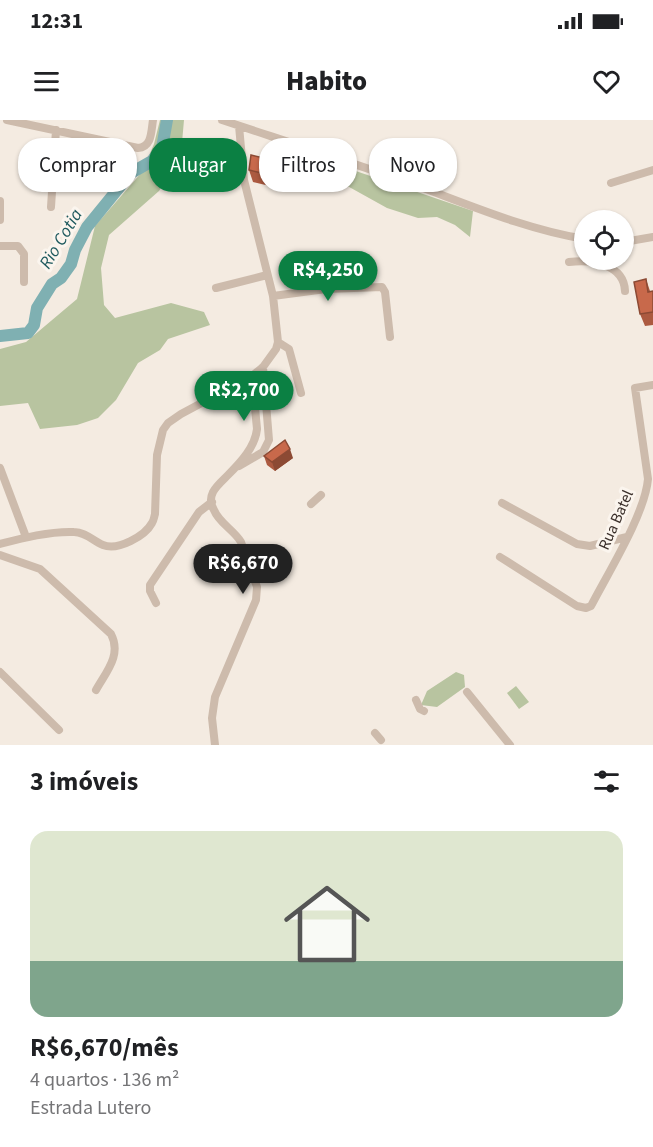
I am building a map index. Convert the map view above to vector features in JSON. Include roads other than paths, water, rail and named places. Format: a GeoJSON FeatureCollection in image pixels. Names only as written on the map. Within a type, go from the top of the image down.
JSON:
{"type":"FeatureCollection","features":[{"type":"Feature","properties":{"kind":"street"},"geometry":{"type":"LineString","coordinates":[[7,120],[138,148],[148,143],[153,120]]}},
{"type":"Feature","properties":{"kind":"street"},"geometry":{"type":"LineString","coordinates":[[222,120],[477,207],[574,236]]}},
{"type":"Feature","properties":{"kind":"street"},"geometry":{"type":"LineString","coordinates":[[0,544],[26,537],[79,532],[110,547],[119,546],[146,530],[155,514],[157,455],[163,430],[168,423],[252,376],[263,368],[276,349],[278,342],[273,296],[244,180],[238,126]]}},
{"type":"Feature","properties":{"kind":"street"},"geometry":{"type":"LineString","coordinates":[[51,207],[56,130]]}},
{"type":"Feature","properties":{"kind":"street"},"geometry":{"type":"LineString","coordinates":[[611,183],[653,170]]}},
{"type":"Feature","properties":{"kind":"street"},"geometry":{"type":"LineString","coordinates":[[0,201],[0,220]]}},
{"type":"Feature","properties":{"kind":"street"},"geometry":{"type":"LineString","coordinates":[[634,240],[653,237]]}},
{"type":"Feature","properties":{"kind":"street"},"geometry":{"type":"LineString","coordinates":[[0,246],[18,246],[24,254],[24,282]]}},
{"type":"Feature","properties":{"kind":"street"},"geometry":{"type":"LineString","coordinates":[[569,262],[586,261],[615,268],[622,275],[625,291]]}},
{"type":"Feature","properties":{"kind":"street"},"geometry":{"type":"LineString","coordinates":[[216,288],[267,275]]}},
{"type":"Feature","properties":{"kind":"street"},"geometry":{"type":"LineString","coordinates":[[273,296],[326,289],[382,287],[385,292],[390,337]]}},
{"type":"Feature","properties":{"kind":"street"},"geometry":{"type":"LineString","coordinates":[[278,342],[289,349],[302,393]]}},
{"type":"Feature","properties":{"kind":"street"},"geometry":{"type":"LineString","coordinates":[[236,468],[251,461],[267,446],[269,434],[263,368]]}},
{"type":"Feature","properties":{"kind":"street"},"geometry":{"type":"LineString","coordinates":[[215,745],[212,718],[215,697],[256,600],[257,587],[241,542],[216,515],[212,502],[213,491],[236,468],[255,440],[257,429],[252,376]]}},
{"type":"Feature","properties":{"kind":"street","name":"Rua Batel"},"geometry":{"type":"LineString","coordinates":[[500,557],[577,606],[586,608],[591,606],[627,537],[644,497],[648,479],[635,388],[653,385]]}},
{"type":"Feature","properties":{"kind":"street"},"geometry":{"type":"LineString","coordinates":[[255,440],[263,452]]}},
{"type":"Feature","properties":{"kind":"street"},"geometry":{"type":"LineString","coordinates":[[0,468],[26,537]]}},
{"type":"Feature","properties":{"kind":"street"},"geometry":{"type":"LineString","coordinates":[[311,504],[321,495]]}},
{"type":"Feature","properties":{"kind":"street"},"geometry":{"type":"LineString","coordinates":[[156,603],[150,591],[150,585],[199,512],[212,502]]}},
{"type":"Feature","properties":{"kind":"street"},"geometry":{"type":"LineString","coordinates":[[502,503],[577,544],[590,546],[627,537]]}},
{"type":"Feature","properties":{"kind":"street"},"geometry":{"type":"LineString","coordinates":[[0,555],[40,569],[111,634],[116,650],[96,690]]}},
{"type":"Feature","properties":{"kind":"street"},"geometry":{"type":"LineString","coordinates":[[0,672],[58,730]]}},
{"type":"Feature","properties":{"kind":"street"},"geometry":{"type":"LineString","coordinates":[[467,692],[510,745]]}},
{"type":"Feature","properties":{"kind":"street"},"geometry":{"type":"LineString","coordinates":[[416,700],[418,706],[424,711]]}},
{"type":"Feature","properties":{"kind":"waterway","name":"Rio Cotia"},"geometry":{"type":"LineString","coordinates":[[0,336],[28,333],[34,325],[37,308],[52,284],[61,278],[71,264],[75,250],[87,227],[131,173],[152,161],[162,148],[167,120]]}}]}
